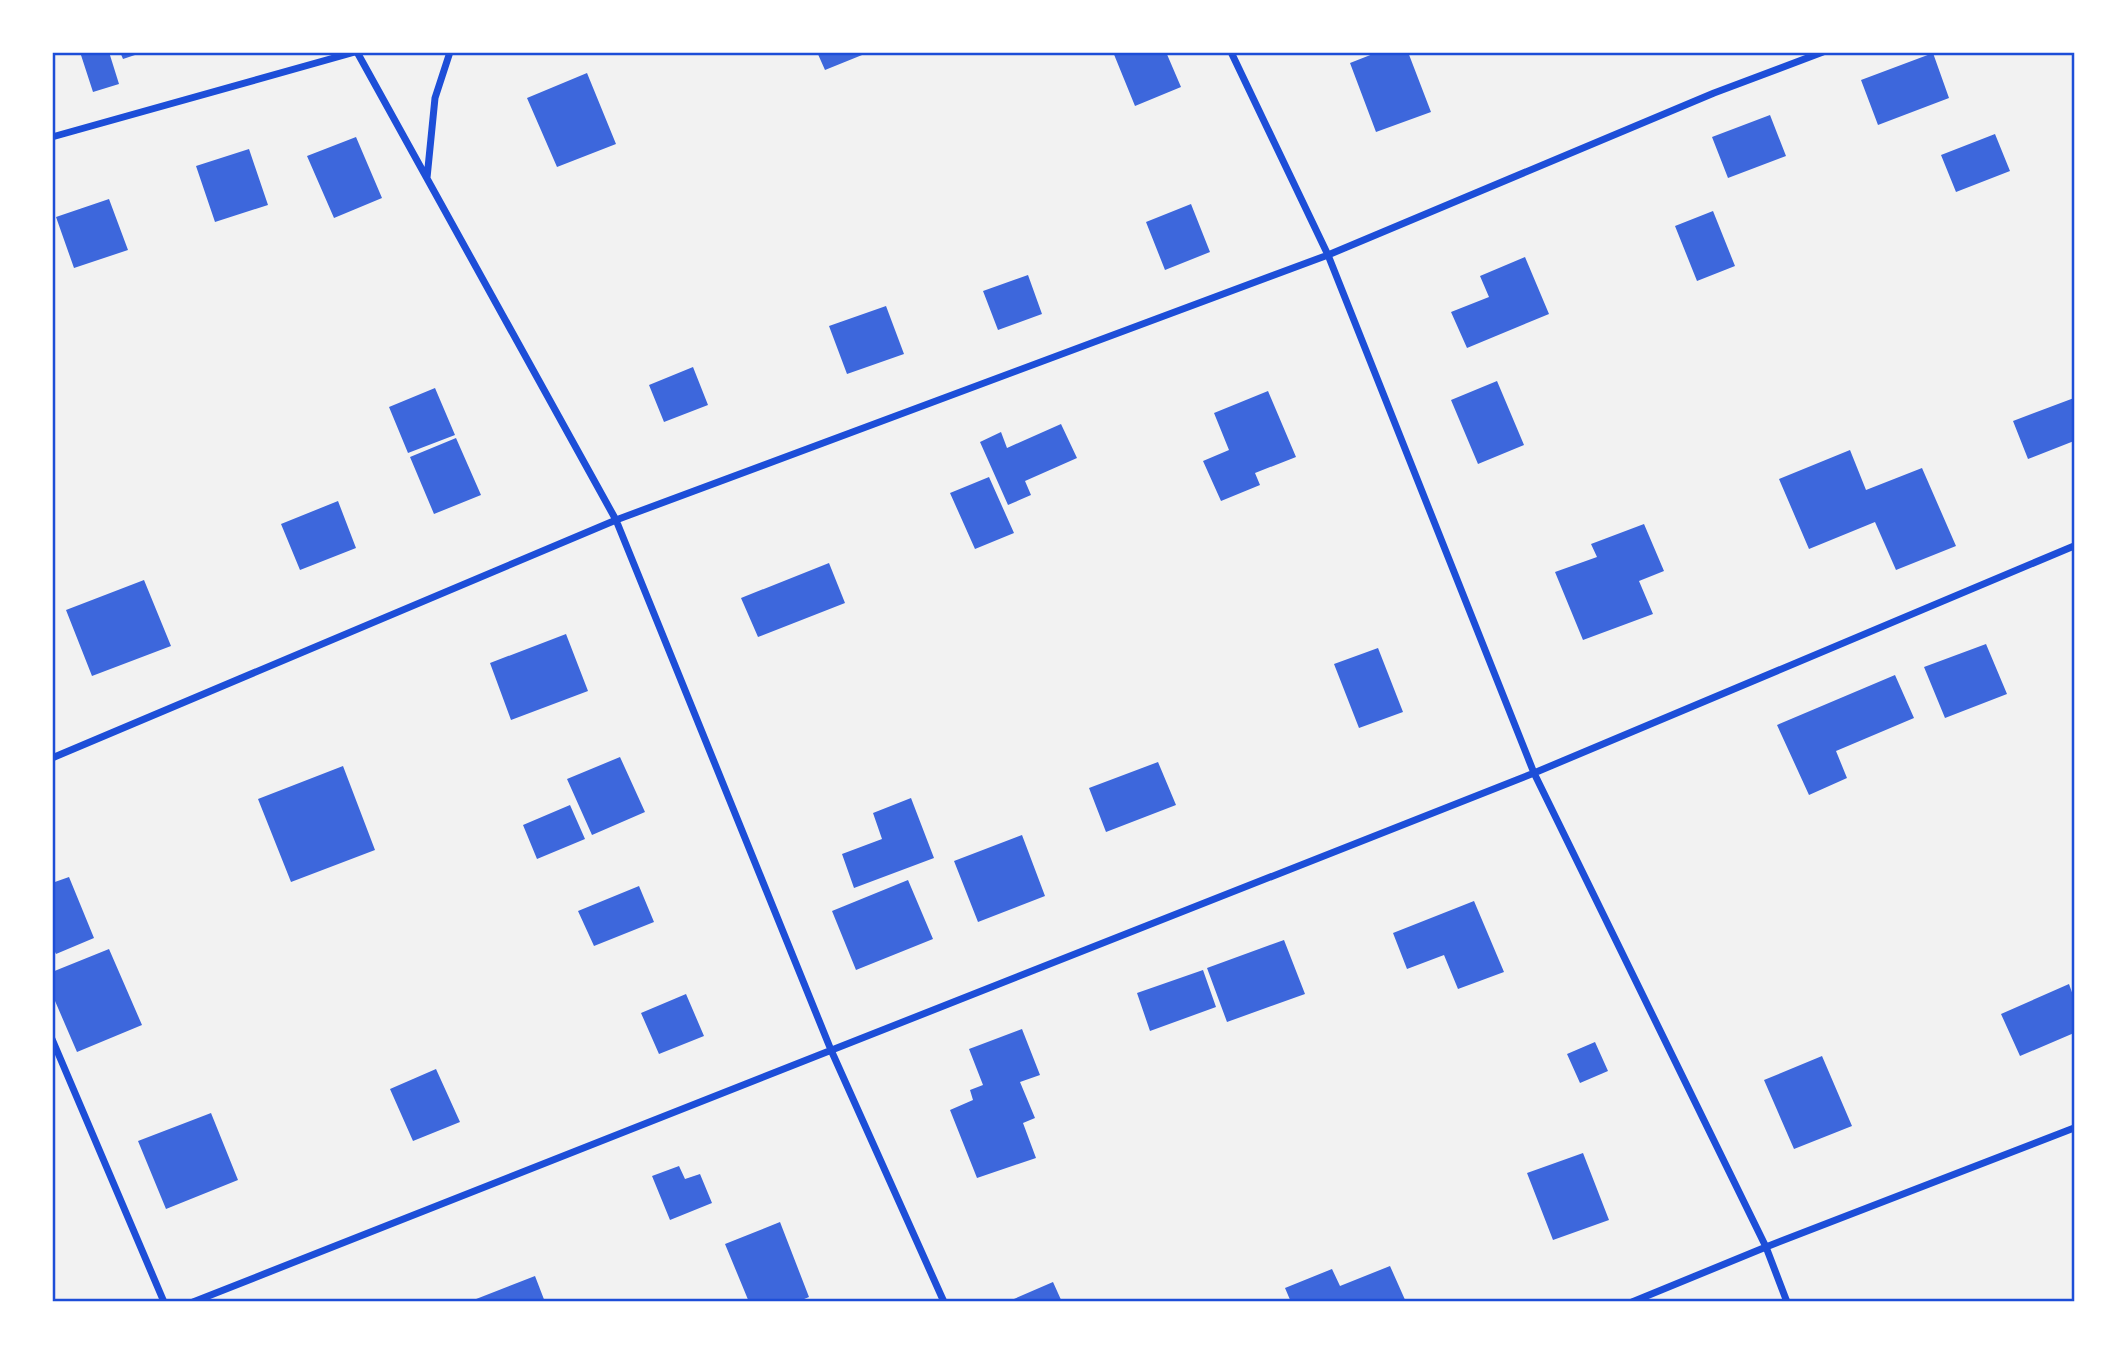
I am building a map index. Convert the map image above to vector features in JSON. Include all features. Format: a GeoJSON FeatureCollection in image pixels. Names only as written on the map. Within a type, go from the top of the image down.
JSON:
{"type":"FeatureCollection","features":[{"type":"Feature","properties":{"kind":"street"},"geometry":{"type":"LineString","coordinates":[[52,137],[356,52],[615,520],[831,1050],[944,1301]]}},
{"type":"Feature","properties":{"kind":"street"},"geometry":{"type":"LineString","coordinates":[[427,180],[435,97],[450,52]]}},
{"type":"Feature","properties":{"kind":"street"},"geometry":{"type":"LineString","coordinates":[[1231,52],[1328,255],[1534,773],[1766,1247],[1787,1301]]}},
{"type":"Feature","properties":{"kind":"street"},"geometry":{"type":"LineString","coordinates":[[52,758],[615,520],[1328,255],[1714,93],[1822,52]]}},
{"type":"Feature","properties":{"kind":"street"},"geometry":{"type":"LineString","coordinates":[[193,1301],[1534,773],[2074,546]]}},
{"type":"Feature","properties":{"kind":"street"},"geometry":{"type":"LineString","coordinates":[[52,1039],[164,1301]]}},
{"type":"Feature","properties":{"kind":"street"},"geometry":{"type":"LineString","coordinates":[[1632,1301],[2074,1128]]}},
{"type":"Feature","properties":{"kind":"building"},"geometry":{"type":"Polygon","coordinates":[[[80,52],[109,52],[119,84],[93,92],[80,52]]]}},
{"type":"Feature","properties":{"kind":"building"},"geometry":{"type":"Polygon","coordinates":[[[120,52],[141,52],[141,53],[123,59],[120,52]]]}},
{"type":"Feature","properties":{"kind":"building"},"geometry":{"type":"Polygon","coordinates":[[[817,52],[867,52],[867,53],[825,70],[817,52]]]}},
{"type":"Feature","properties":{"kind":"building"},"geometry":{"type":"Polygon","coordinates":[[[1113,52],[1166,52],[1181,87],[1135,106],[1113,52]]]}},
{"type":"Feature","properties":{"kind":"building"},"geometry":{"type":"Polygon","coordinates":[[[1378,52],[1408,52],[1431,112],[1376,132],[1350,63],[1378,52]]]}},
{"type":"Feature","properties":{"kind":"building"},"geometry":{"type":"Polygon","coordinates":[[[1933,53],[1949,98],[1878,125],[1861,80],[1933,53]]]}},
{"type":"Feature","properties":{"kind":"building"},"geometry":{"type":"Polygon","coordinates":[[[587,73],[616,144],[557,167],[527,98],[587,73]]]}},
{"type":"Feature","properties":{"kind":"building"},"geometry":{"type":"Polygon","coordinates":[[[1770,115],[1786,156],[1728,178],[1712,137],[1770,115]]]}},
{"type":"Feature","properties":{"kind":"building"},"geometry":{"type":"Polygon","coordinates":[[[1995,134],[2010,171],[1956,192],[1941,155],[1995,134]]]}},
{"type":"Feature","properties":{"kind":"building"},"geometry":{"type":"Polygon","coordinates":[[[356,137],[382,198],[334,218],[307,156],[356,137]]]}},
{"type":"Feature","properties":{"kind":"building"},"geometry":{"type":"Polygon","coordinates":[[[249,149],[268,205],[215,222],[196,166],[249,149]]]}},
{"type":"Feature","properties":{"kind":"building"},"geometry":{"type":"Polygon","coordinates":[[[109,199],[128,250],[74,268],[56,217],[109,199]]]}},
{"type":"Feature","properties":{"kind":"building"},"geometry":{"type":"Polygon","coordinates":[[[1191,204],[1210,252],[1165,270],[1146,222],[1191,204]]]}},
{"type":"Feature","properties":{"kind":"building"},"geometry":{"type":"Polygon","coordinates":[[[1713,211],[1735,266],[1697,281],[1675,226],[1713,211]]]}},
{"type":"Feature","properties":{"kind":"building"},"geometry":{"type":"Polygon","coordinates":[[[1525,257],[1549,314],[1467,348],[1451,312],[1489,297],[1480,276],[1525,257]]]}},
{"type":"Feature","properties":{"kind":"building"},"geometry":{"type":"Polygon","coordinates":[[[1028,275],[1042,314],[998,330],[983,291],[1028,275]]]}},
{"type":"Feature","properties":{"kind":"building"},"geometry":{"type":"Polygon","coordinates":[[[886,306],[904,354],[847,374],[829,326],[886,306]]]}},
{"type":"Feature","properties":{"kind":"building"},"geometry":{"type":"Polygon","coordinates":[[[693,367],[708,405],[664,422],[649,385],[693,367]]]}},
{"type":"Feature","properties":{"kind":"building"},"geometry":{"type":"Polygon","coordinates":[[[1497,381],[1524,445],[1478,464],[1451,400],[1497,381]]]}},
{"type":"Feature","properties":{"kind":"building"},"geometry":{"type":"Polygon","coordinates":[[[435,388],[455,435],[408,453],[389,407],[435,388]]]}},
{"type":"Feature","properties":{"kind":"building"},"geometry":{"type":"Polygon","coordinates":[[[1268,391],[1296,457],[1255,473],[1260,485],[1221,501],[1203,461],[1229,450],[1214,413],[1268,391]]]}},
{"type":"Feature","properties":{"kind":"building"},"geometry":{"type":"Polygon","coordinates":[[[2074,398],[2074,441],[2028,459],[2013,421],[2074,398]]]}},
{"type":"Feature","properties":{"kind":"building"},"geometry":{"type":"Polygon","coordinates":[[[1061,424],[1077,458],[1025,481],[1031,495],[1008,505],[980,442],[1001,432],[1007,448],[1061,424]]]}},
{"type":"Feature","properties":{"kind":"building"},"geometry":{"type":"Polygon","coordinates":[[[456,438],[481,495],[434,514],[410,457],[456,438]]]}},
{"type":"Feature","properties":{"kind":"building"},"geometry":{"type":"Polygon","coordinates":[[[1850,450],[1866,490],[1922,468],[1956,546],[1896,570],[1875,522],[1809,549],[1779,479],[1850,450]]]}},
{"type":"Feature","properties":{"kind":"building"},"geometry":{"type":"Polygon","coordinates":[[[989,477],[1014,533],[975,549],[950,493],[989,477]]]}},
{"type":"Feature","properties":{"kind":"building"},"geometry":{"type":"Polygon","coordinates":[[[338,501],[356,548],[300,570],[281,524],[338,501]]]}},
{"type":"Feature","properties":{"kind":"building"},"geometry":{"type":"Polygon","coordinates":[[[1644,524],[1664,571],[1639,581],[1653,614],[1583,640],[1555,572],[1597,557],[1591,544],[1644,524]]]}},
{"type":"Feature","properties":{"kind":"building"},"geometry":{"type":"Polygon","coordinates":[[[829,563],[845,603],[758,637],[741,598],[829,563]]]}},
{"type":"Feature","properties":{"kind":"building"},"geometry":{"type":"Polygon","coordinates":[[[144,580],[171,646],[92,676],[66,610],[144,580]]]}},
{"type":"Feature","properties":{"kind":"building"},"geometry":{"type":"Polygon","coordinates":[[[566,634],[588,691],[511,720],[490,663],[566,634]]]}},
{"type":"Feature","properties":{"kind":"building"},"geometry":{"type":"Polygon","coordinates":[[[1986,644],[2007,694],[1945,718],[1924,667],[1986,644]]]}},
{"type":"Feature","properties":{"kind":"building"},"geometry":{"type":"Polygon","coordinates":[[[1378,648],[1403,712],[1359,728],[1334,664],[1378,648]]]}},
{"type":"Feature","properties":{"kind":"building"},"geometry":{"type":"Polygon","coordinates":[[[1895,675],[1914,718],[1836,751],[1847,778],[1809,795],[1777,725],[1895,675]]]}},
{"type":"Feature","properties":{"kind":"building"},"geometry":{"type":"Polygon","coordinates":[[[620,757],[645,812],[592,835],[567,779],[620,757]]]}},
{"type":"Feature","properties":{"kind":"building"},"geometry":{"type":"Polygon","coordinates":[[[1158,762],[1176,805],[1106,832],[1089,788],[1158,762]]]}},
{"type":"Feature","properties":{"kind":"building"},"geometry":{"type":"Polygon","coordinates":[[[343,766],[375,850],[291,882],[258,799],[343,766]]]}},
{"type":"Feature","properties":{"kind":"building"},"geometry":{"type":"Polygon","coordinates":[[[911,798],[934,858],[854,888],[842,854],[882,839],[873,813],[911,798]]]}},
{"type":"Feature","properties":{"kind":"building"},"geometry":{"type":"Polygon","coordinates":[[[570,805],[585,839],[537,859],[523,825],[570,805]]]}},
{"type":"Feature","properties":{"kind":"building"},"geometry":{"type":"Polygon","coordinates":[[[1022,835],[1045,896],[978,922],[954,861],[1022,835]]]}},
{"type":"Feature","properties":{"kind":"building"},"geometry":{"type":"Polygon","coordinates":[[[69,877],[94,938],[56,954],[52,946],[52,883],[69,877]]]}},
{"type":"Feature","properties":{"kind":"building"},"geometry":{"type":"Polygon","coordinates":[[[908,880],[933,939],[856,970],[832,911],[908,880]]]}},
{"type":"Feature","properties":{"kind":"building"},"geometry":{"type":"Polygon","coordinates":[[[639,886],[654,922],[594,946],[578,911],[639,886]]]}},
{"type":"Feature","properties":{"kind":"building"},"geometry":{"type":"Polygon","coordinates":[[[1474,901],[1504,972],[1458,989],[1444,955],[1407,969],[1393,933],[1474,901]]]}},
{"type":"Feature","properties":{"kind":"building"},"geometry":{"type":"Polygon","coordinates":[[[1284,940],[1305,994],[1227,1022],[1207,968],[1284,940]]]}},
{"type":"Feature","properties":{"kind":"building"},"geometry":{"type":"Polygon","coordinates":[[[109,949],[142,1025],[77,1052],[52,994],[52,972],[109,949]]]}},
{"type":"Feature","properties":{"kind":"building"},"geometry":{"type":"Polygon","coordinates":[[[1203,970],[1216,1007],[1150,1031],[1137,993],[1203,970]]]}},
{"type":"Feature","properties":{"kind":"building"},"geometry":{"type":"Polygon","coordinates":[[[2069,984],[2074,998],[2074,1033],[2020,1056],[2001,1014],[2069,984]]]}},
{"type":"Feature","properties":{"kind":"building"},"geometry":{"type":"Polygon","coordinates":[[[686,994],[704,1036],[659,1054],[641,1013],[686,994]]]}},
{"type":"Feature","properties":{"kind":"building"},"geometry":{"type":"Polygon","coordinates":[[[1022,1029],[1040,1075],[1020,1082],[1035,1118],[1023,1123],[1036,1158],[977,1178],[950,1110],[973,1100],[970,1090],[983,1085],[969,1049],[1022,1029]]]}},
{"type":"Feature","properties":{"kind":"building"},"geometry":{"type":"Polygon","coordinates":[[[1595,1042],[1608,1071],[1580,1083],[1567,1054],[1595,1042]]]}},
{"type":"Feature","properties":{"kind":"building"},"geometry":{"type":"Polygon","coordinates":[[[1822,1056],[1852,1126],[1794,1149],[1764,1080],[1822,1056]]]}},
{"type":"Feature","properties":{"kind":"building"},"geometry":{"type":"Polygon","coordinates":[[[436,1069],[460,1122],[413,1141],[390,1089],[436,1069]]]}},
{"type":"Feature","properties":{"kind":"building"},"geometry":{"type":"Polygon","coordinates":[[[211,1113],[238,1180],[166,1209],[138,1141],[211,1113]]]}},
{"type":"Feature","properties":{"kind":"building"},"geometry":{"type":"Polygon","coordinates":[[[1583,1153],[1609,1220],[1553,1240],[1527,1173],[1583,1153]]]}},
{"type":"Feature","properties":{"kind":"building"},"geometry":{"type":"Polygon","coordinates":[[[679,1166],[685,1179],[700,1174],[712,1203],[670,1220],[652,1176],[679,1166]]]}},
{"type":"Feature","properties":{"kind":"building"},"geometry":{"type":"Polygon","coordinates":[[[780,1222],[809,1297],[797,1302],[749,1302],[725,1244],[780,1222]]]}},
{"type":"Feature","properties":{"kind":"building"},"geometry":{"type":"Polygon","coordinates":[[[1390,1266],[1406,1302],[1291,1302],[1285,1288],[1332,1269],[1340,1286],[1390,1266]]]}},
{"type":"Feature","properties":{"kind":"building"},"geometry":{"type":"Polygon","coordinates":[[[535,1276],[545,1302],[471,1302],[471,1301],[535,1276]]]}},
{"type":"Feature","properties":{"kind":"building"},"geometry":{"type":"Polygon","coordinates":[[[1053,1282],[1062,1302],[1007,1302],[1053,1282]]]}}]}
